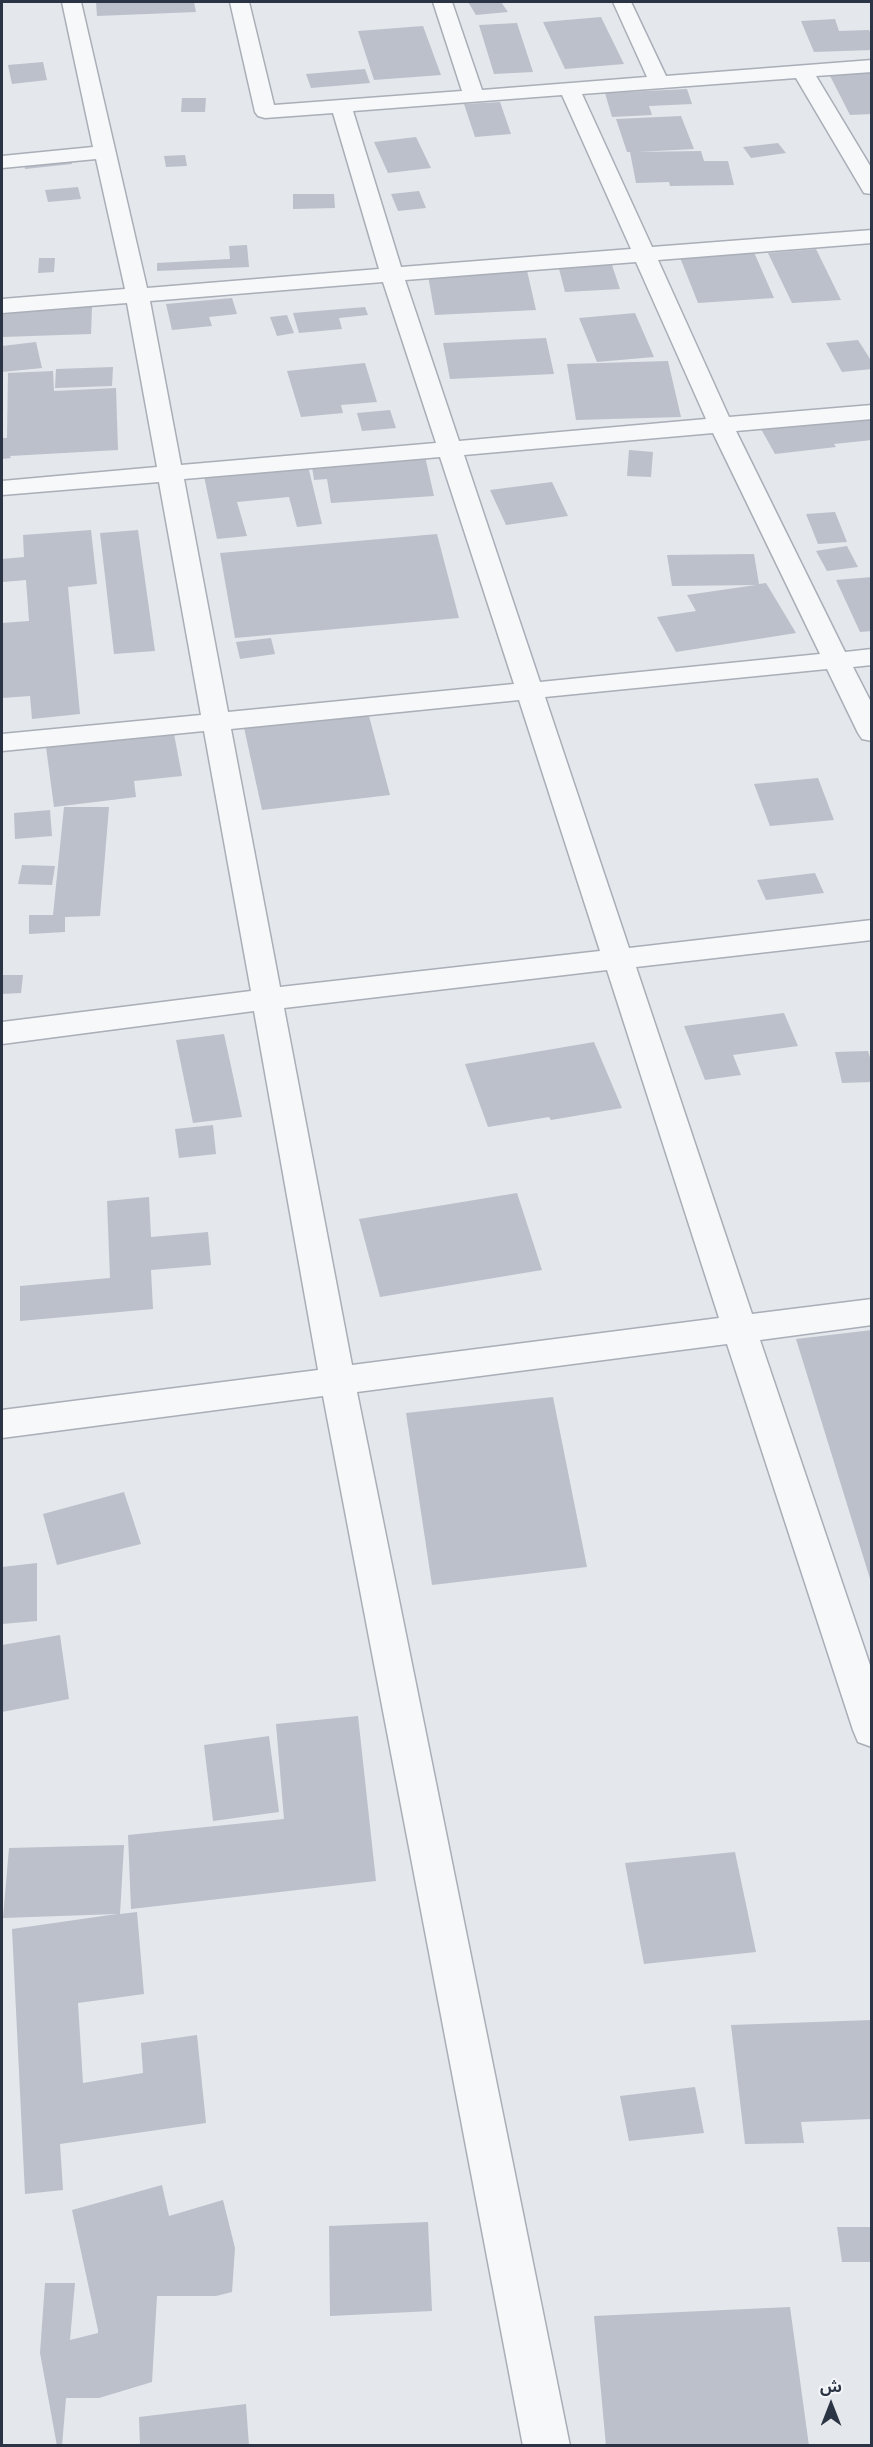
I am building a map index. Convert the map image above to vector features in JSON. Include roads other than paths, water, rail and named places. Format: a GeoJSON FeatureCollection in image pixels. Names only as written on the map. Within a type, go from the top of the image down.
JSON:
{"type":"FeatureCollection","features":[{"type":"Feature","properties":{"kind":"street"},"geometry":{"type":"LineString","coordinates":[[71,2],[137,294],[338,1382],[547,2445]]}},
{"type":"Feature","properties":{"kind":"street"},"geometry":{"type":"LineString","coordinates":[[239,2],[266,112],[872,66]]}},
{"type":"Feature","properties":{"kind":"street"},"geometry":{"type":"LineString","coordinates":[[441,2],[474,97]]}},
{"type":"Feature","properties":{"kind":"street"},"geometry":{"type":"LineString","coordinates":[[622,2],[660,83]]}},
{"type":"Feature","properties":{"kind":"street"},"geometry":{"type":"LineString","coordinates":[[803,72],[872,188]]}},
{"type":"Feature","properties":{"kind":"street"},"geometry":{"type":"LineString","coordinates":[[570,90],[722,425],[872,733]]}},
{"type":"Feature","properties":{"kind":"street"},"geometry":{"type":"LineString","coordinates":[[341,108],[392,274],[738,1330],[872,1730]]}},
{"type":"Feature","properties":{"kind":"street"},"geometry":{"type":"LineString","coordinates":[[2,162],[105,152]]}},
{"type":"Feature","properties":{"kind":"street"},"geometry":{"type":"LineString","coordinates":[[2,306],[872,236]]}},
{"type":"Feature","properties":{"kind":"street"},"geometry":{"type":"LineString","coordinates":[[2,488],[872,412]]}},
{"type":"Feature","properties":{"kind":"street"},"geometry":{"type":"LineString","coordinates":[[2,743],[872,657]]}},
{"type":"Feature","properties":{"kind":"street"},"geometry":{"type":"LineString","coordinates":[[2,1033],[268,999],[617,961],[872,930]]}},
{"type":"Feature","properties":{"kind":"street"},"geometry":{"type":"LineString","coordinates":[[2,1424],[872,1312]]}}]}
